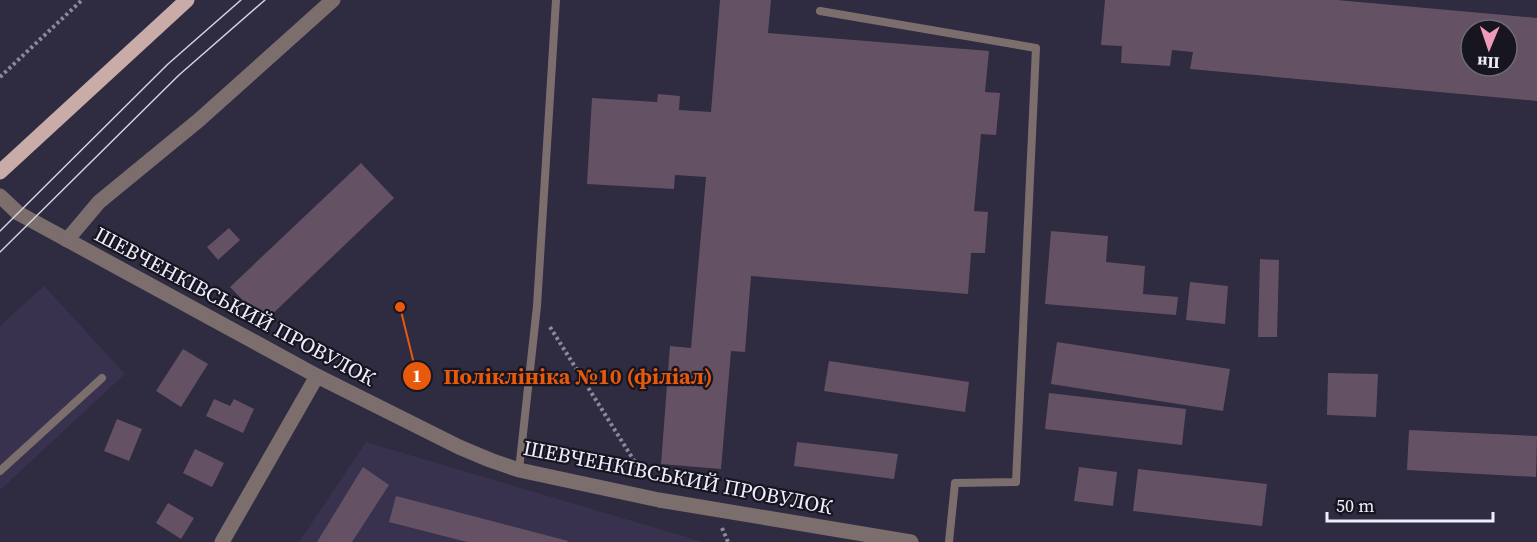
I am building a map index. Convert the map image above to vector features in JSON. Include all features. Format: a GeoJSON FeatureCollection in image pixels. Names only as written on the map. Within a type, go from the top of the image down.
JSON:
{"type":"FeatureCollection","features":[{"type":"Feature","properties":{"kind":"main road"},"geometry":{"type":"LineString","coordinates":[[0,172],[187,0]]}},
{"type":"Feature","properties":{"kind":"street"},"geometry":{"type":"LineString","coordinates":[[67,240],[99,202],[199,120],[333,0]]}},
{"type":"Feature","properties":{"kind":"street","name":"ШЕВЧЕНКІВСЬКИЙ ПРОВУЛОК"},"geometry":{"type":"LineString","coordinates":[[0,196],[18,213],[317,376],[459,447],[519,470],[659,500],[911,542]]}},
{"type":"Feature","properties":{"kind":"street"},"geometry":{"type":"LineString","coordinates":[[222,542],[317,376]]}},
{"type":"Feature","properties":{"kind":"lane"},"geometry":{"type":"LineString","coordinates":[[519,470],[537,306],[556,0]]}},
{"type":"Feature","properties":{"kind":"lane"},"geometry":{"type":"LineString","coordinates":[[820,12],[1036,48],[1016,482],[955,483],[949,542]]}},
{"type":"Feature","properties":{"kind":"lane"},"geometry":{"type":"LineString","coordinates":[[0,471],[102,378]]}},
{"type":"Feature","properties":{"kind":"path"},"geometry":{"type":"LineString","coordinates":[[0,77],[82,0]]}},
{"type":"Feature","properties":{"kind":"path"},"geometry":{"type":"LineString","coordinates":[[537,306],[659,500]]}},
{"type":"Feature","properties":{"kind":"shaded area"},"geometry":{"type":"Polygon","coordinates":[[[44,286],[125,374],[0,490],[0,326],[44,286]]]}},
{"type":"Feature","properties":{"kind":"shaded area"},"geometry":{"type":"Polygon","coordinates":[[[366,442],[703,542],[299,542],[366,442]]]}},
{"type":"Feature","properties":{"kind":"building"},"geometry":{"type":"Polygon","coordinates":[[[720,0],[771,0],[768,33],[989,51],[985,92],[1000,93],[996,135],[981,134],[974,211],[988,212],[985,253],[971,253],[968,294],[751,276],[745,352],[731,351],[721,469],[661,464],[670,346],[691,348],[706,177],[675,175],[674,189],[587,184],[592,98],[657,102],[658,94],[680,96],[679,110],[711,112],[720,0]]]}},
{"type":"Feature","properties":{"kind":"building"},"geometry":{"type":"Polygon","coordinates":[[[1105,0],[1337,0],[1537,18],[1537,101],[1190,69],[1193,52],[1172,50],[1170,66],[1121,63],[1122,46],[1101,45],[1105,0]]]}},
{"type":"Feature","properties":{"kind":"building"},"geometry":{"type":"Polygon","coordinates":[[[361,163],[394,198],[264,322],[230,287],[361,163]]]}},
{"type":"Feature","properties":{"kind":"building"},"geometry":{"type":"Polygon","coordinates":[[[229,228],[240,240],[218,260],[207,247],[229,228]]]}},
{"type":"Feature","properties":{"kind":"building"},"geometry":{"type":"Polygon","coordinates":[[[1051,231],[1108,236],[1106,262],[1145,266],[1143,294],[1178,297],[1176,315],[1045,304],[1051,231]]]}},
{"type":"Feature","properties":{"kind":"building"},"geometry":{"type":"Polygon","coordinates":[[[1260,259],[1279,260],[1277,337],[1258,337],[1260,259]]]}},
{"type":"Feature","properties":{"kind":"building"},"geometry":{"type":"Polygon","coordinates":[[[1190,282],[1228,286],[1225,324],[1186,320],[1190,282]]]}},
{"type":"Feature","properties":{"kind":"building"},"geometry":{"type":"Polygon","coordinates":[[[1057,342],[1230,369],[1223,411],[1051,384],[1057,342]]]}},
{"type":"Feature","properties":{"kind":"building"},"geometry":{"type":"Polygon","coordinates":[[[183,349],[208,364],[181,407],[156,391],[183,349]]]}},
{"type":"Feature","properties":{"kind":"building"},"geometry":{"type":"Polygon","coordinates":[[[829,361],[969,382],[965,412],[824,391],[829,361]]]}},
{"type":"Feature","properties":{"kind":"building"},"geometry":{"type":"Polygon","coordinates":[[[1328,373],[1378,374],[1376,417],[1327,415],[1328,373]]]}},
{"type":"Feature","properties":{"kind":"building"},"geometry":{"type":"Polygon","coordinates":[[[1049,393],[1186,409],[1182,445],[1045,429],[1049,393]]]}},
{"type":"Feature","properties":{"kind":"building"},"geometry":{"type":"Polygon","coordinates":[[[214,399],[230,406],[234,399],[254,409],[243,433],[206,416],[214,399]]]}},
{"type":"Feature","properties":{"kind":"building"},"geometry":{"type":"Polygon","coordinates":[[[117,419],[142,429],[129,461],[104,451],[117,419]]]}},
{"type":"Feature","properties":{"kind":"building"},"geometry":{"type":"Polygon","coordinates":[[[1409,430],[1537,436],[1536,477],[1407,470],[1409,430]]]}},
{"type":"Feature","properties":{"kind":"building"},"geometry":{"type":"Polygon","coordinates":[[[797,442],[898,454],[894,479],[794,466],[797,442]]]}},
{"type":"Feature","properties":{"kind":"building"},"geometry":{"type":"Polygon","coordinates":[[[195,449],[224,463],[212,487],[183,473],[195,449]]]}},
{"type":"Feature","properties":{"kind":"building"},"geometry":{"type":"Polygon","coordinates":[[[363,467],[389,485],[352,542],[317,542],[363,467]]]}},
{"type":"Feature","properties":{"kind":"building"},"geometry":{"type":"Polygon","coordinates":[[[1079,467],[1117,472],[1113,506],[1074,501],[1079,467]]]}},
{"type":"Feature","properties":{"kind":"building"},"geometry":{"type":"Polygon","coordinates":[[[1138,469],[1267,484],[1262,526],[1133,511],[1138,469]]]}},
{"type":"Feature","properties":{"kind":"building"},"geometry":{"type":"Polygon","coordinates":[[[396,496],[568,541],[467,542],[389,522],[396,496]]]}},
{"type":"Feature","properties":{"kind":"building"},"geometry":{"type":"Polygon","coordinates":[[[168,503],[194,518],[181,539],[156,523],[168,503]]]}},
{"type":"Feature","properties":{"kind":"tram line"},"geometry":{"type":"LineString","coordinates":[[0,231],[168,64],[241,0]]}},
{"type":"Feature","properties":{"kind":"tram line"},"geometry":{"type":"LineString","coordinates":[[0,252],[179,75],[265,0]]}},
{"type":"Feature","properties":{"kind":"place","name":"Поліклініка №10 (філіал)"},"geometry":{"type":"Point","coordinates":[400,307]}}]}
